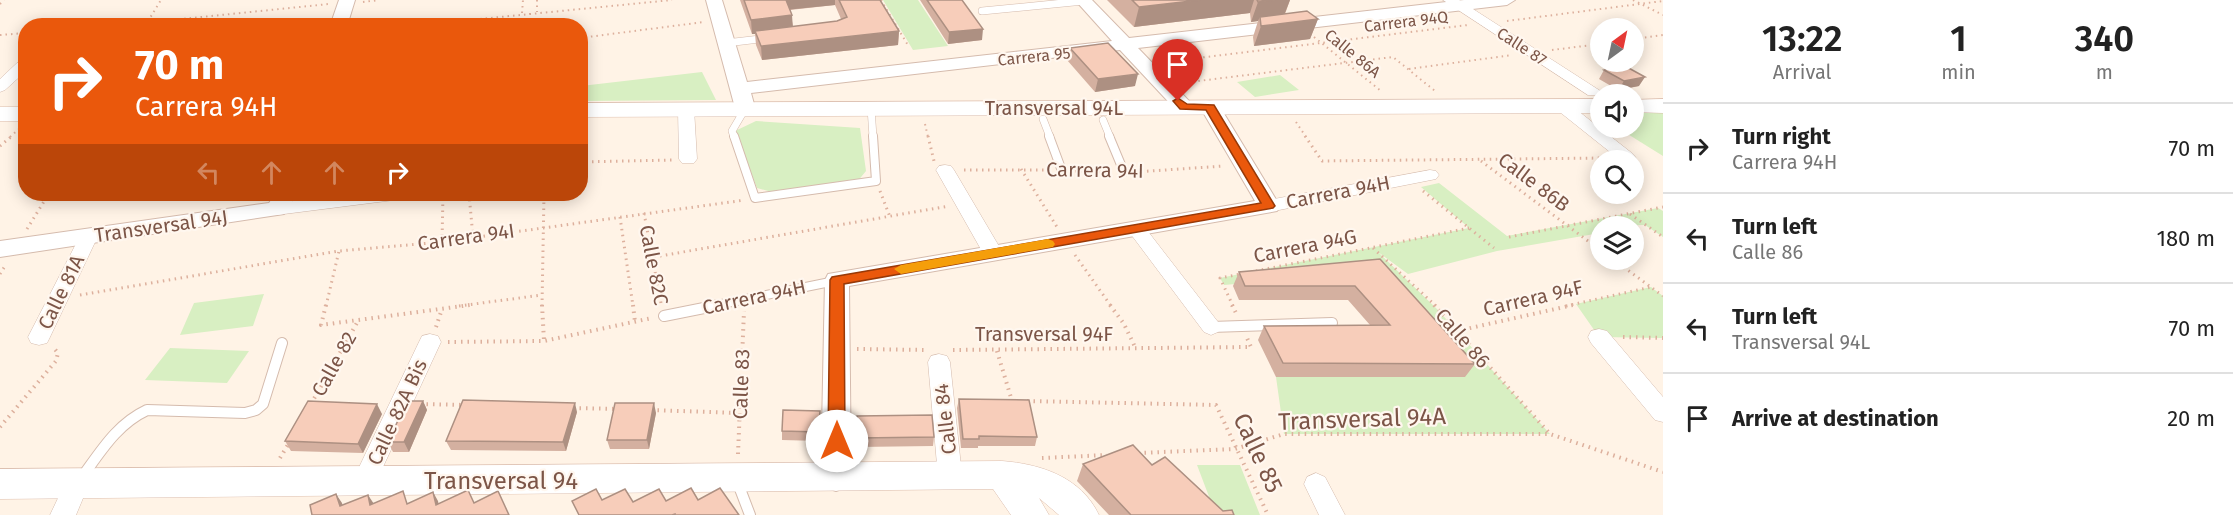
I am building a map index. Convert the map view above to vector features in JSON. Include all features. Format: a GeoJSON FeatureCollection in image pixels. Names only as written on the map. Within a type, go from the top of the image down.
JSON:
{"type":"FeatureCollection","features":[{"type":"Feature","properties":{"kind":"main road","name":"Transversal 94L"},"geometry":{"type":"LineString","coordinates":[[588,110],[686,110],[743,99],[870,108],[1562,106],[1590,100]]}},
{"type":"Feature","properties":{"kind":"main road"},"geometry":{"type":"LineString","coordinates":[[0,114],[18,114]]}},
{"type":"Feature","properties":{"kind":"main road","name":"Transversal 94"},"geometry":{"type":"LineString","coordinates":[[0,484],[364,482],[737,468],[836,478],[1002,475],[1040,480],[1066,496],[1081,515]]}},
{"type":"Feature","properties":{"kind":"main road"},"geometry":{"type":"LineString","coordinates":[[1002,475],[1031,515]]}},
{"type":"Feature","properties":{"kind":"street"},"geometry":{"type":"LineString","coordinates":[[714,0],[743,99]]}},
{"type":"Feature","properties":{"kind":"street"},"geometry":{"type":"LineString","coordinates":[[1083,0],[1184,107]]}},
{"type":"Feature","properties":{"kind":"street","name":"Carrera 95"},"geometry":{"type":"LineString","coordinates":[[743,99],[1454,3],[1507,0]]}},
{"type":"Feature","properties":{"kind":"street"},"geometry":{"type":"LineString","coordinates":[[341,18],[346,1]]}},
{"type":"Feature","properties":{"kind":"street","name":"Calle 87"},"geometry":{"type":"LineString","coordinates":[[1454,3],[1532,52],[1590,94]]}},
{"type":"Feature","properties":{"kind":"street"},"geometry":{"type":"LineString","coordinates":[[0,87],[18,70]]}},
{"type":"Feature","properties":{"kind":"street"},"geometry":{"type":"LineString","coordinates":[[1562,106],[1617,150]]}},
{"type":"Feature","properties":{"kind":"street"},"geometry":{"type":"LineString","coordinates":[[1210,107],[1269,206]]}},
{"type":"Feature","properties":{"kind":"street"},"geometry":{"type":"LineString","coordinates":[[686,110],[688,159]]}},
{"type":"Feature","properties":{"kind":"street"},"geometry":{"type":"LineString","coordinates":[[945,170],[993,253]]}},
{"type":"Feature","properties":{"kind":"street","name":"Carrera 94H"},"geometry":{"type":"LineString","coordinates":[[837,280],[1269,206],[1430,175]]}},
{"type":"Feature","properties":{"kind":"street","name":"Transversal 94J"},"geometry":{"type":"LineString","coordinates":[[0,249],[89,236],[281,201]]}},
{"type":"Feature","properties":{"kind":"street"},"geometry":{"type":"LineString","coordinates":[[1136,229],[1211,327]]}},
{"type":"Feature","properties":{"kind":"street","name":"Calle 81A"},"geometry":{"type":"LineString","coordinates":[[39,337],[89,236]]}},
{"type":"Feature","properties":{"kind":"street"},"geometry":{"type":"LineString","coordinates":[[836,478],[837,280]]}},
{"type":"Feature","properties":{"kind":"street"},"geometry":{"type":"LineString","coordinates":[[1599,337],[1663,413]]}},
{"type":"Feature","properties":{"kind":"street","name":"Calle 82A Bis"},"geometry":{"type":"LineString","coordinates":[[364,482],[430,342]]}},
{"type":"Feature","properties":{"kind":"street","name":"Calle 84"},"geometry":{"type":"LineString","coordinates":[[939,354],[950,476]]}},
{"type":"Feature","properties":{"kind":"street"},"geometry":{"type":"LineString","coordinates":[[63,515],[77,484]]}},
{"type":"Feature","properties":{"kind":"street"},"geometry":{"type":"LineString","coordinates":[[1316,484],[1332,515]]}},
{"type":"Feature","properties":{"kind":"lane"},"geometry":{"type":"LineString","coordinates":[[982,11],[1083,0]]}},
{"type":"Feature","properties":{"kind":"lane"},"geometry":{"type":"LineString","coordinates":[[726,43],[776,37]]}},
{"type":"Feature","properties":{"kind":"lane"},"geometry":{"type":"LineString","coordinates":[[743,99],[732,131],[755,198],[876,181],[870,108]]}},
{"type":"Feature","properties":{"kind":"lane"},"geometry":{"type":"LineString","coordinates":[[1043,119],[1062,171]]}},
{"type":"Feature","properties":{"kind":"lane"},"geometry":{"type":"LineString","coordinates":[[1103,120],[1124,172]]}},
{"type":"Feature","properties":{"kind":"lane","name":"Carrera 94H"},"geometry":{"type":"LineString","coordinates":[[664,316],[837,280]]}},
{"type":"Feature","properties":{"kind":"lane"},"geometry":{"type":"LineString","coordinates":[[1211,327],[1332,323]]}},
{"type":"Feature","properties":{"kind":"lane"},"geometry":{"type":"LineString","coordinates":[[77,484],[126,421],[138,413],[147,410],[245,413],[256,410],[263,404],[282,343]]}},
{"type":"Feature","properties":{"kind":"lane"},"geometry":{"type":"LineString","coordinates":[[737,468],[750,515]]}},
{"type":"Feature","properties":{"kind":"path"},"geometry":{"type":"LineString","coordinates":[[0,4],[4,0]]}},
{"type":"Feature","properties":{"kind":"path"},"geometry":{"type":"LineString","coordinates":[[150,18],[161,0]]}},
{"type":"Feature","properties":{"kind":"path"},"geometry":{"type":"LineString","coordinates":[[198,18],[346,1],[379,0]]}},
{"type":"Feature","properties":{"kind":"path"},"geometry":{"type":"LineString","coordinates":[[522,14],[523,0]]}},
{"type":"Feature","properties":{"kind":"path"},"geometry":{"type":"LineString","coordinates":[[537,0],[537,12]]}},
{"type":"Feature","properties":{"kind":"path"},"geometry":{"type":"LineString","coordinates":[[484,18],[672,0]]}},
{"type":"Feature","properties":{"kind":"path"},"geometry":{"type":"LineString","coordinates":[[881,0],[909,47]]}},
{"type":"Feature","properties":{"kind":"path"},"geometry":{"type":"LineString","coordinates":[[1633,0],[1663,15]]}},
{"type":"Feature","properties":{"kind":"path","name":"Carrera 94Q"},"geometry":{"type":"LineString","coordinates":[[1164,63],[1663,2]]}},
{"type":"Feature","properties":{"kind":"path"},"geometry":{"type":"LineString","coordinates":[[530,13],[530,18]]}},
{"type":"Feature","properties":{"kind":"path"},"geometry":{"type":"LineString","coordinates":[[588,37],[720,20]]}},
{"type":"Feature","properties":{"kind":"path","name":"Calle 86A"},"geometry":{"type":"LineString","coordinates":[[1299,25],[1383,92]]}},
{"type":"Feature","properties":{"kind":"path"},"geometry":{"type":"LineString","coordinates":[[0,35],[18,34]]}},
{"type":"Feature","properties":{"kind":"path"},"geometry":{"type":"LineString","coordinates":[[1644,38],[1663,35]]}},
{"type":"Feature","properties":{"kind":"path"},"geometry":{"type":"LineString","coordinates":[[1408,69],[1590,45]]}},
{"type":"Feature","properties":{"kind":"path","name":"Carrera 94Q"},"geometry":{"type":"LineString","coordinates":[[1182,83],[1393,57],[1408,69]]}},
{"type":"Feature","properties":{"kind":"path"},"geometry":{"type":"LineString","coordinates":[[1408,69],[1438,93]]}},
{"type":"Feature","properties":{"kind":"path"},"geometry":{"type":"LineString","coordinates":[[924,117],[932,160],[945,170]]}},
{"type":"Feature","properties":{"kind":"path","name":"Carrera 94H"},"geometry":{"type":"LineString","coordinates":[[1296,122],[1323,161],[1590,158]]}},
{"type":"Feature","properties":{"kind":"path"},"geometry":{"type":"LineString","coordinates":[[0,146],[18,131]]}},
{"type":"Feature","properties":{"kind":"path"},"geometry":{"type":"LineString","coordinates":[[588,162],[688,159]]}},
{"type":"Feature","properties":{"kind":"path","name":"Calle 86B"},"geometry":{"type":"LineString","coordinates":[[1479,160],[1590,242]]}},
{"type":"Feature","properties":{"kind":"path","name":"Carrera 94I"},"geometry":{"type":"LineString","coordinates":[[945,170],[1020,169],[1124,172],[1244,165]]}},
{"type":"Feature","properties":{"kind":"path"},"geometry":{"type":"LineString","coordinates":[[1020,169],[1066,241],[1124,324],[1136,349]]}},
{"type":"Feature","properties":{"kind":"path"},"geometry":{"type":"LineString","coordinates":[[1407,179],[1494,248]]}},
{"type":"Feature","properties":{"kind":"path"},"geometry":{"type":"LineString","coordinates":[[876,181],[890,217]]}},
{"type":"Feature","properties":{"kind":"path","name":"Carrera 94I"},"geometry":{"type":"LineString","coordinates":[[56,299],[339,252],[442,242],[755,198]]}},
{"type":"Feature","properties":{"kind":"path"},"geometry":{"type":"LineString","coordinates":[[442,242],[443,201]]}},
{"type":"Feature","properties":{"kind":"path"},"geometry":{"type":"LineString","coordinates":[[470,201],[473,237]]}},
{"type":"Feature","properties":{"kind":"path"},"geometry":{"type":"LineString","coordinates":[[544,201],[542,295],[544,341]]}},
{"type":"Feature","properties":{"kind":"path"},"geometry":{"type":"LineString","coordinates":[[654,257],[965,203]]}},
{"type":"Feature","properties":{"kind":"path"},"geometry":{"type":"LineString","coordinates":[[1509,237],[1663,207]]}},
{"type":"Feature","properties":{"kind":"path","name":"Calle 82C"},"geometry":{"type":"LineString","coordinates":[[644,213],[664,316]]}},
{"type":"Feature","properties":{"kind":"path"},"geometry":{"type":"LineString","coordinates":[[1630,213],[1663,237]]}},
{"type":"Feature","properties":{"kind":"path"},"geometry":{"type":"LineString","coordinates":[[620,216],[635,322]]}},
{"type":"Feature","properties":{"kind":"path","name":"Carrera 94G"},"geometry":{"type":"LineString","coordinates":[[1251,347],[1220,278],[1469,228]]}},
{"type":"Feature","properties":{"kind":"path","name":"Calle 86"},"geometry":{"type":"LineString","coordinates":[[1372,247],[1430,300],[1550,434]]}},
{"type":"Feature","properties":{"kind":"path"},"geometry":{"type":"LineString","coordinates":[[339,252],[321,325],[542,295]]}},
{"type":"Feature","properties":{"kind":"path"},"geometry":{"type":"LineString","coordinates":[[1628,270],[1663,296]]}},
{"type":"Feature","properties":{"kind":"path","name":"Carrera 94F"},"geometry":{"type":"LineString","coordinates":[[1456,331],[1651,287]]}},
{"type":"Feature","properties":{"kind":"path","name":"Calle 83"},"geometry":{"type":"LineString","coordinates":[[737,468],[744,300]]}},
{"type":"Feature","properties":{"kind":"path"},"geometry":{"type":"LineString","coordinates":[[430,342],[544,341],[664,316]]}},
{"type":"Feature","properties":{"kind":"path","name":"Calle 82"},"geometry":{"type":"LineString","coordinates":[[308,410],[358,321]]}},
{"type":"Feature","properties":{"kind":"path","name":"Calle 81A"},"geometry":{"type":"LineString","coordinates":[[1,426],[56,361],[58,353],[56,348],[45,344],[39,337]]}},
{"type":"Feature","properties":{"kind":"path"},"geometry":{"type":"LineString","coordinates":[[1599,337],[1663,338]]}},
{"type":"Feature","properties":{"kind":"path","name":"Transversal 94F"},"geometry":{"type":"LineString","coordinates":[[837,349],[939,354],[997,350],[1251,347]]}},
{"type":"Feature","properties":{"kind":"path"},"geometry":{"type":"LineString","coordinates":[[997,350],[1012,401],[1000,400]]}},
{"type":"Feature","properties":{"kind":"path","name":"Calle 85"},"geometry":{"type":"LineString","coordinates":[[1012,401],[1216,405],[1268,515]]}},
{"type":"Feature","properties":{"kind":"path"},"geometry":{"type":"LineString","coordinates":[[401,403],[471,405]]}},
{"type":"Feature","properties":{"kind":"path"},"geometry":{"type":"LineString","coordinates":[[564,408],[623,410]]}},
{"type":"Feature","properties":{"kind":"path"},"geometry":{"type":"LineString","coordinates":[[646,410],[739,413]]}},
{"type":"Feature","properties":{"kind":"path","name":"Transversal 94A"},"geometry":{"type":"LineString","coordinates":[[1131,454],[1235,449],[1284,434],[1550,434],[1663,472]]}},
{"type":"Feature","properties":{"kind":"path"},"geometry":{"type":"LineString","coordinates":[[280,460],[291,440]]}},
{"type":"Feature","properties":{"kind":"path"},"geometry":{"type":"LineString","coordinates":[[1038,458],[1108,455]]}},
{"type":"Feature","properties":{"kind":"green space"},"geometry":{"type":"Polygon","coordinates":[[[883,0],[918,0],[948,46],[913,50],[883,0]]]}},
{"type":"Feature","properties":{"kind":"green space"},"geometry":{"type":"Polygon","coordinates":[[[702,72],[716,100],[588,101],[588,85],[702,72]]]}},
{"type":"Feature","properties":{"kind":"green space"},"geometry":{"type":"Polygon","coordinates":[[[1280,75],[1299,90],[1255,97],[1237,82],[1280,75]]]}},
{"type":"Feature","properties":{"kind":"green space"},"geometry":{"type":"Polygon","coordinates":[[[1644,111],[1663,111],[1663,156],[1634,138],[1644,138],[1644,111]]]}},
{"type":"Feature","properties":{"kind":"green space"},"geometry":{"type":"Polygon","coordinates":[[[756,121],[860,128],[866,171],[857,182],[779,194],[757,188],[735,131],[756,121]]]}},
{"type":"Feature","properties":{"kind":"green space"},"geometry":{"type":"Polygon","coordinates":[[[1439,183],[1507,236],[1590,221],[1590,235],[1497,251],[1408,274],[1378,252],[1437,309],[1550,434],[1284,434],[1276,377],[1465,377],[1372,272],[1224,285],[1220,278],[1469,228],[1421,187],[1439,183]]]}},
{"type":"Feature","properties":{"kind":"green space"},"geometry":{"type":"Polygon","coordinates":[[[1658,208],[1663,211],[1663,237],[1645,225],[1644,216],[1615,216],[1658,208]]]}},
{"type":"Feature","properties":{"kind":"green space"},"geometry":{"type":"Polygon","coordinates":[[[1651,287],[1663,296],[1663,338],[1599,337],[1576,304],[1651,287]]]}},
{"type":"Feature","properties":{"kind":"green space"},"geometry":{"type":"Polygon","coordinates":[[[264,294],[253,326],[180,335],[194,303],[264,294]]]}},
{"type":"Feature","properties":{"kind":"green space"},"geometry":{"type":"Polygon","coordinates":[[[170,348],[249,351],[227,383],[145,380],[170,348]]]}},
{"type":"Feature","properties":{"kind":"green space"},"geometry":{"type":"Polygon","coordinates":[[[1197,465],[1240,465],[1260,515],[1216,515],[1197,465]]]}},
{"type":"Feature","properties":{"kind":"building"},"geometry":{"type":"Polygon","coordinates":[[[744,0],[786,0],[792,15],[751,20],[744,0]]]}},
{"type":"Feature","properties":{"kind":"building"},"geometry":{"type":"Polygon","coordinates":[[[839,0],[880,0],[899,31],[761,46],[755,31],[837,21],[847,17],[839,0]]]}},
{"type":"Feature","properties":{"kind":"building"},"geometry":{"type":"Polygon","coordinates":[[[927,0],[962,0],[983,29],[949,32],[927,0]]]}},
{"type":"Feature","properties":{"kind":"building"},"geometry":{"type":"Polygon","coordinates":[[[1132,0],[1200,0],[1139,7],[1132,0]]]}},
{"type":"Feature","properties":{"kind":"building"},"geometry":{"type":"Polygon","coordinates":[[[1307,11],[1318,19],[1261,26],[1260,17],[1307,11]]]}},
{"type":"Feature","properties":{"kind":"building"},"geometry":{"type":"Polygon","coordinates":[[[1108,43],[1138,74],[1098,79],[1070,48],[1108,43]]]}},
{"type":"Feature","properties":{"kind":"building"},"geometry":{"type":"Polygon","coordinates":[[[1608,72],[1636,72],[1645,77],[1624,81],[1608,72]]]}},
{"type":"Feature","properties":{"kind":"building"},"geometry":{"type":"Polygon","coordinates":[[[1380,259],[1475,364],[1283,363],[1264,326],[1390,325],[1355,286],[1245,286],[1239,272],[1380,259]]]}},
{"type":"Feature","properties":{"kind":"building"},"geometry":{"type":"Polygon","coordinates":[[[959,399],[1029,400],[1037,437],[979,436],[979,439],[963,439],[959,399]]]}},
{"type":"Feature","properties":{"kind":"building"},"geometry":{"type":"Polygon","coordinates":[[[463,400],[575,403],[563,442],[446,441],[463,400]]]}},
{"type":"Feature","properties":{"kind":"building"},"geometry":{"type":"Polygon","coordinates":[[[308,401],[377,404],[358,444],[285,441],[308,401]]]}},
{"type":"Feature","properties":{"kind":"building"},"geometry":{"type":"Polygon","coordinates":[[[407,401],[423,401],[404,442],[388,442],[407,401]]]}},
{"type":"Feature","properties":{"kind":"building"},"geometry":{"type":"Polygon","coordinates":[[[615,403],[654,403],[647,440],[607,440],[615,403]]]}},
{"type":"Feature","properties":{"kind":"building"},"geometry":{"type":"Polygon","coordinates":[[[783,410],[820,411],[819,432],[782,431],[783,410]]]}},
{"type":"Feature","properties":{"kind":"building"},"geometry":{"type":"Polygon","coordinates":[[[932,415],[934,437],[858,438],[857,416],[932,415]]]}},
{"type":"Feature","properties":{"kind":"building"},"geometry":{"type":"Polygon","coordinates":[[[1133,445],[1152,465],[1165,457],[1223,511],[1232,510],[1234,515],[1131,515],[1083,464],[1133,445]]]}},
{"type":"Feature","properties":{"kind":"building"},"geometry":{"type":"Polygon","coordinates":[[[691,488],[698,500],[720,488],[739,515],[579,515],[572,501],[596,489],[602,500],[625,489],[633,502],[659,489],[666,501],[691,488]]]}},
{"type":"Feature","properties":{"kind":"building"},"geometry":{"type":"Polygon","coordinates":[[[468,490],[474,503],[498,491],[509,515],[312,515],[310,505],[336,494],[340,506],[368,495],[370,505],[403,491],[407,504],[433,492],[436,505],[468,490]]]}},
{"type":"Feature","properties":{"kind":"slow traffic"},"geometry":{"type":"LineString","coordinates":[[901,269],[1048,244]]}},
{"type":"Feature","properties":{"kind":"route"},"geometry":{"type":"LineString","coordinates":[[837,441],[837,280],[1269,206],[1210,107],[1184,107],[1178,101]]}}]}
